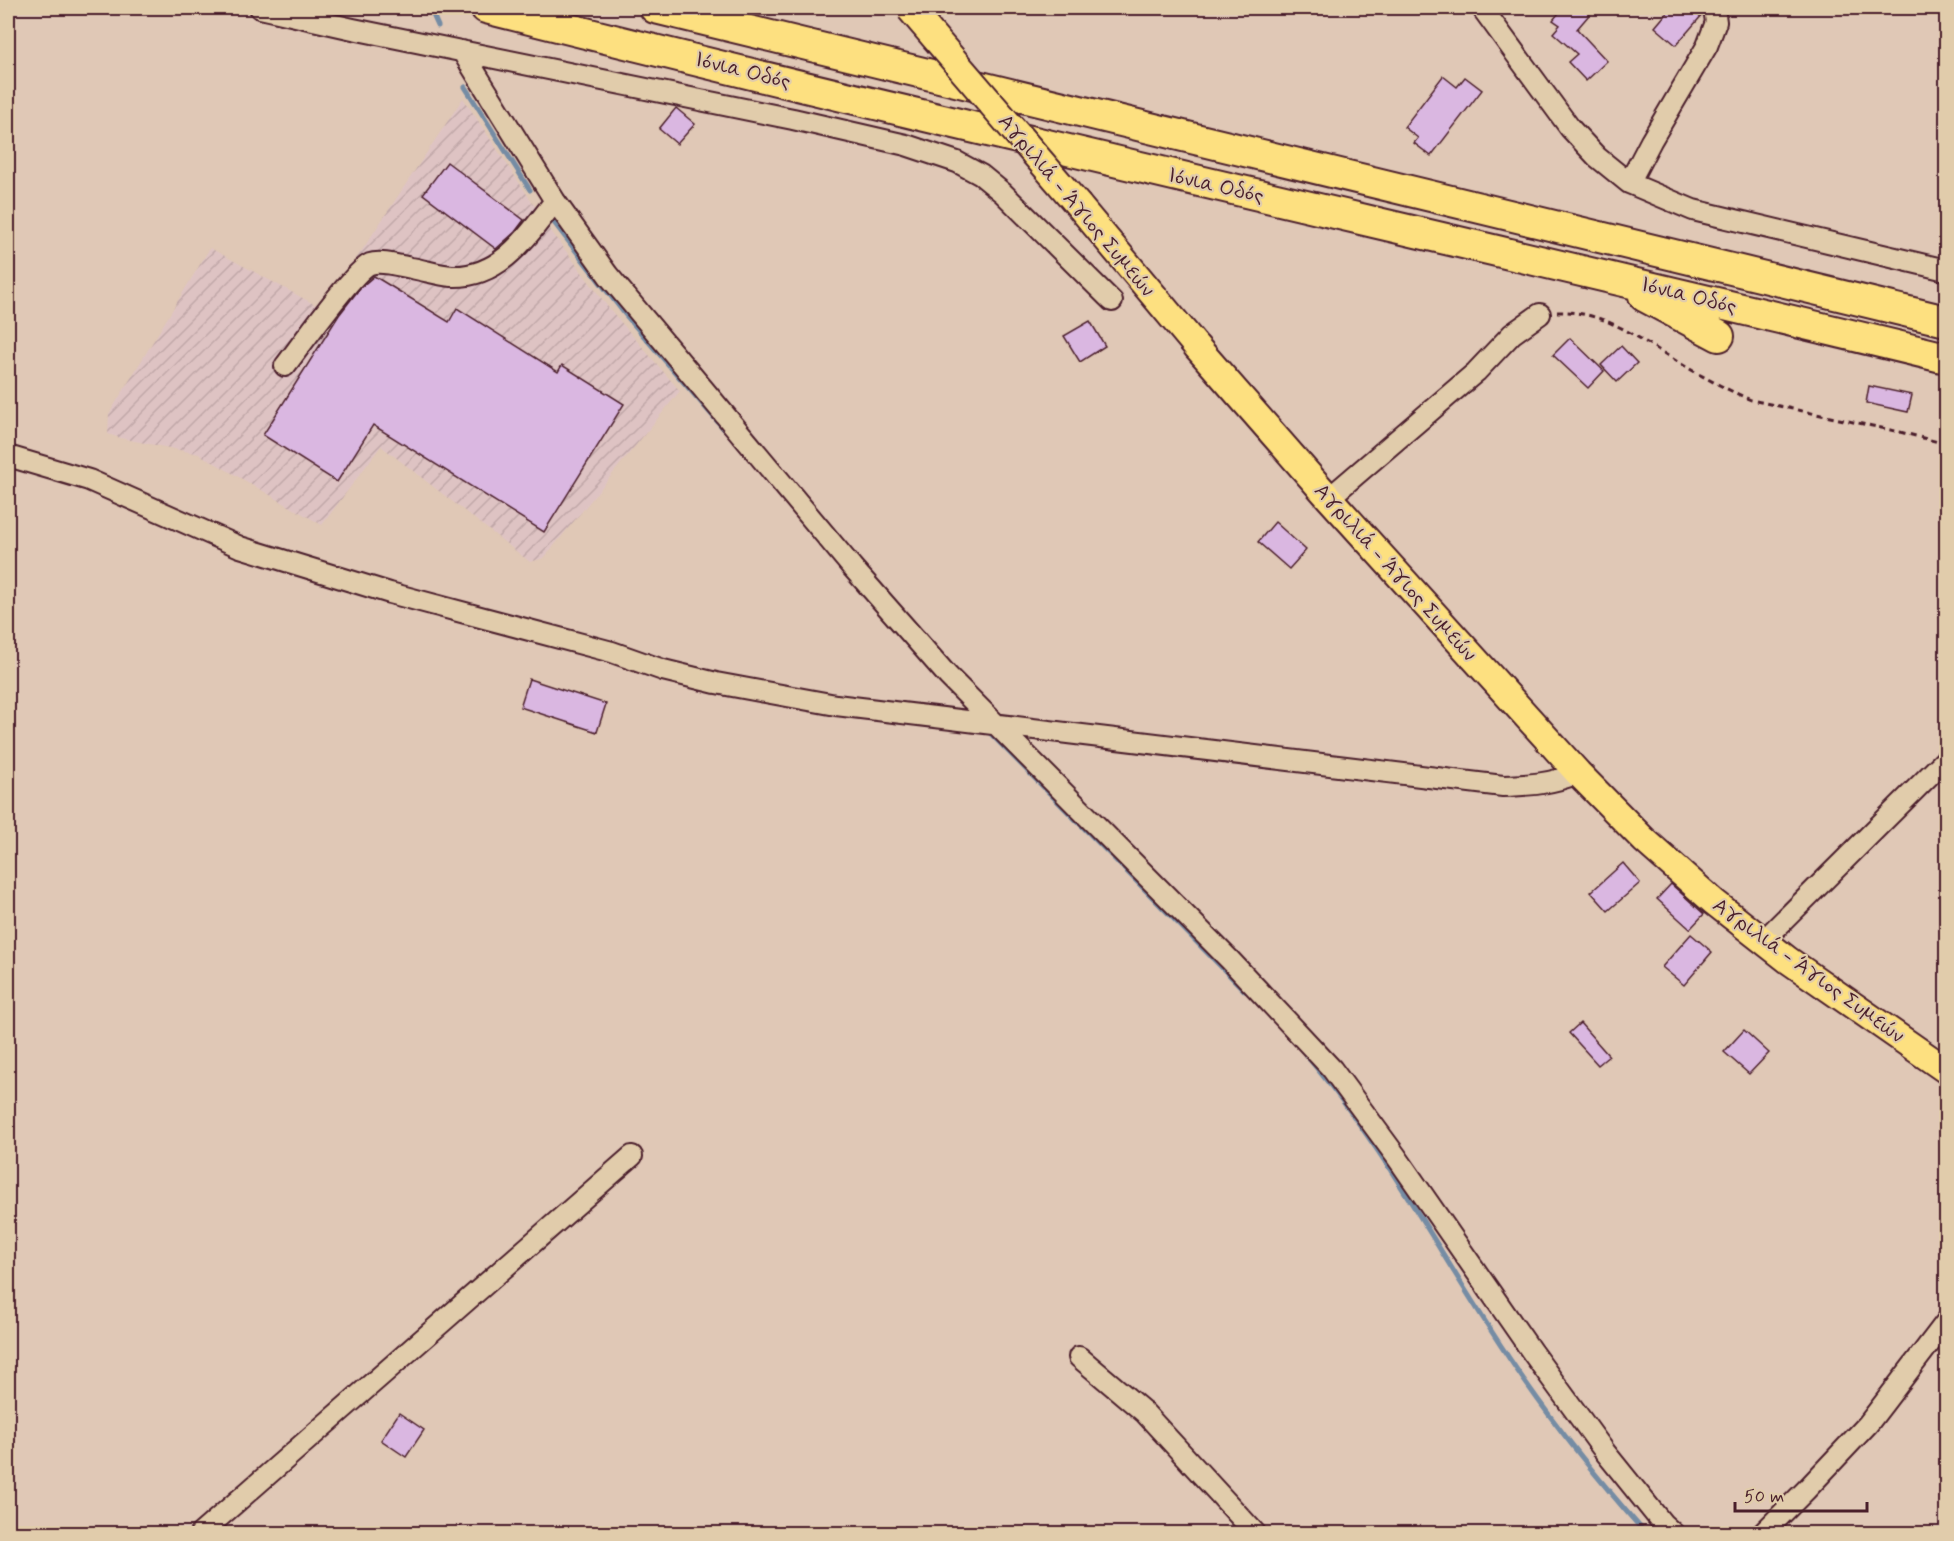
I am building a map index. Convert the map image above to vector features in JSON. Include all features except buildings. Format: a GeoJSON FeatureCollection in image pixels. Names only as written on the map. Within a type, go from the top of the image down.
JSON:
{"type":"FeatureCollection","features":[{"type":"Feature","properties":{"kind":"highway","name":"Ιόνια Οδός"},"geometry":{"type":"LineString","coordinates":[[486,8],[1186,178],[1605,275],[1947,358]]}},
{"type":"Feature","properties":{"kind":"highway","name":"Ιόνια Οδός"},"geometry":{"type":"LineString","coordinates":[[655,8],[1947,321]]}},
{"type":"Feature","properties":{"kind":"highway"},"geometry":{"type":"LineString","coordinates":[[1605,275],[1719,336]]}},
{"type":"Feature","properties":{"kind":"main road","name":"Αγριλιά - Άγιος Συμεών"},"geometry":{"type":"LineString","coordinates":[[909,8],[1196,346],[1329,498],[1578,773],[1644,840],[1714,902],[1763,941],[1947,1070]]}},
{"type":"Feature","properties":{"kind":"street"},"geometry":{"type":"LineString","coordinates":[[260,8],[804,122],[906,145],[957,162],[981,175],[1003,193],[1112,301]]}},
{"type":"Feature","properties":{"kind":"street"},"geometry":{"type":"LineString","coordinates":[[1482,8],[1570,128],[1597,157],[1629,183],[1693,210],[1947,270]]}},
{"type":"Feature","properties":{"kind":"street"},"geometry":{"type":"LineString","coordinates":[[1629,183],[1707,46],[1716,22],[1714,8]]}},
{"type":"Feature","properties":{"kind":"street"},"geometry":{"type":"LineString","coordinates":[[462,51],[555,201],[608,275],[831,542],[948,676],[1230,960],[1332,1069],[1605,1452],[1663,1524],[1674,1533]]}},
{"type":"Feature","properties":{"kind":"street"},"geometry":{"type":"LineString","coordinates":[[285,366],[339,296],[361,270],[370,264],[385,264],[452,276],[478,273],[500,262],[519,247],[555,201]]}},
{"type":"Feature","properties":{"kind":"street"},"geometry":{"type":"LineString","coordinates":[[1329,498],[1476,372],[1512,334],[1540,314]]}},
{"type":"Feature","properties":{"kind":"street"},"geometry":{"type":"LineString","coordinates":[[8,456],[89,480],[240,547],[390,593],[612,652],[663,670],[716,683],[836,705],[1503,786],[1537,785],[1558,781],[1578,773]]}},
{"type":"Feature","properties":{"kind":"street"},"geometry":{"type":"LineString","coordinates":[[1763,941],[1947,759]]}},
{"type":"Feature","properties":{"kind":"street"},"geometry":{"type":"LineString","coordinates":[[200,1533],[632,1156]]}},
{"type":"Feature","properties":{"kind":"street"},"geometry":{"type":"LineString","coordinates":[[1762,1533],[1868,1424],[1947,1322]]}},
{"type":"Feature","properties":{"kind":"street"},"geometry":{"type":"LineString","coordinates":[[1079,1357],[1144,1412],[1256,1533]]}},
{"type":"Feature","properties":{"kind":"path"},"geometry":{"type":"LineString","coordinates":[[1540,314],[1559,311],[1606,320],[1635,334],[1677,362],[1751,400],[1947,444]]}},
{"type":"Feature","properties":{"kind":"shaded area"},"geometry":{"type":"Polygon","coordinates":[[[463,98],[554,235],[608,307],[680,391],[544,558],[530,562],[381,446],[322,525],[199,454],[108,434],[109,414],[210,248],[323,309],[463,98]]]}},
{"type":"Feature","properties":{"kind":"waterway"},"geometry":{"type":"LineString","coordinates":[[433,15],[438,26]]}},
{"type":"Feature","properties":{"kind":"waterway"},"geometry":{"type":"LineString","coordinates":[[465,87],[530,190]]}},
{"type":"Feature","properties":{"kind":"waterway"},"geometry":{"type":"LineString","coordinates":[[552,220],[624,313],[724,429]]}},
{"type":"Feature","properties":{"kind":"waterway"},"geometry":{"type":"LineString","coordinates":[[987,730],[1245,991]]}},
{"type":"Feature","properties":{"kind":"waterway"},"geometry":{"type":"LineString","coordinates":[[1305,1054],[1365,1132],[1524,1380],[1583,1458],[1646,1534]]}}]}
